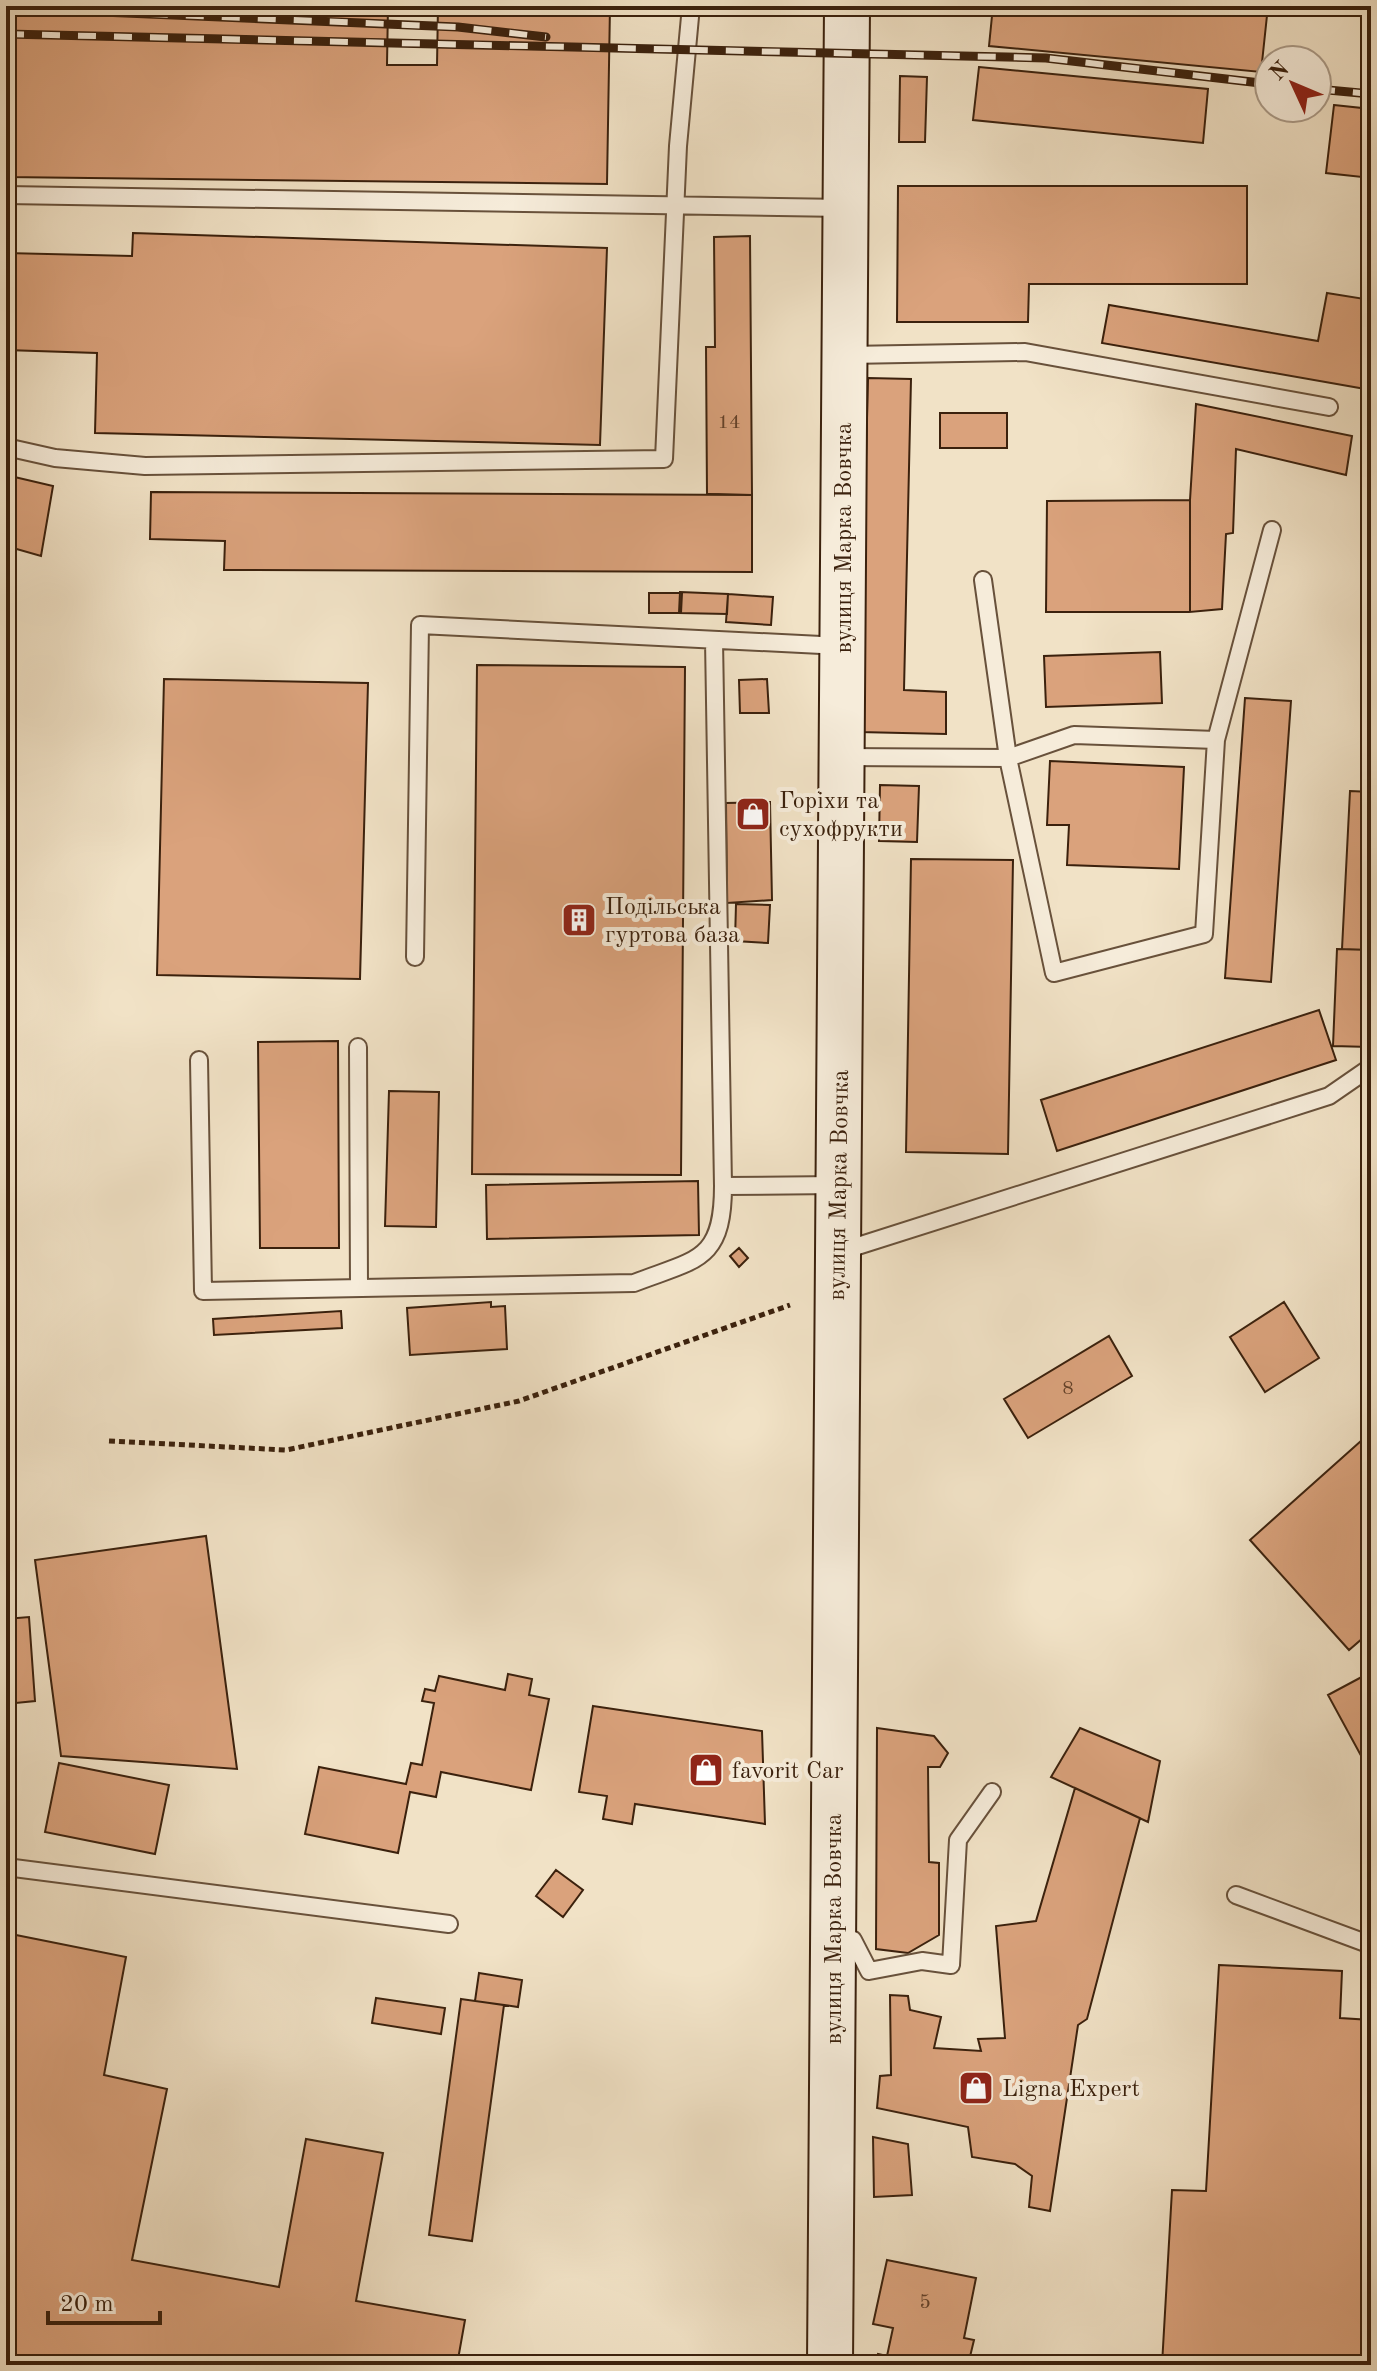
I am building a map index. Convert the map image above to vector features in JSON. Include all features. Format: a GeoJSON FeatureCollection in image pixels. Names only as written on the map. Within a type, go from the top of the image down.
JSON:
{"type":"FeatureCollection","features":[{"type":"Feature","properties":{"kind":"main road","name":"вулиця Марка Вовчка"},"geometry":{"type":"LineString","coordinates":[[830,2365],[847,6]]}},
{"type":"Feature","properties":{"kind":"lane"},"geometry":{"type":"LineString","coordinates":[[6,447],[55,458],[145,466],[664,459],[675,204],[691,6]]}},
{"type":"Feature","properties":{"kind":"lane"},"geometry":{"type":"LineString","coordinates":[[6,195],[845,208]]}},
{"type":"Feature","properties":{"kind":"lane"},"geometry":{"type":"LineString","coordinates":[[844,355],[1025,352],[1329,407]]}},
{"type":"Feature","properties":{"kind":"lane"},"geometry":{"type":"LineString","coordinates":[[983,580],[1008,758],[1054,973],[1204,934],[1216,740],[1272,530]]}},
{"type":"Feature","properties":{"kind":"lane"},"geometry":{"type":"LineString","coordinates":[[415,957],[420,625],[843,646]]}},
{"type":"Feature","properties":{"kind":"lane"},"geometry":{"type":"LineString","coordinates":[[199,1060],[203,1291],[634,1283],[694,1259],[715,1244],[723,1217],[723,1186],[714,640]]}},
{"type":"Feature","properties":{"kind":"lane"},"geometry":{"type":"LineString","coordinates":[[841,757],[1008,758],[1074,735],[1216,740]]}},
{"type":"Feature","properties":{"kind":"lane"},"geometry":{"type":"LineString","coordinates":[[358,1047],[359,1288]]}},
{"type":"Feature","properties":{"kind":"lane"},"geometry":{"type":"LineString","coordinates":[[837,1253],[1329,1096],[1371,1067]]}},
{"type":"Feature","properties":{"kind":"lane"},"geometry":{"type":"LineString","coordinates":[[723,1186],[838,1185]]}},
{"type":"Feature","properties":{"kind":"lane"},"geometry":{"type":"LineString","coordinates":[[833,1940],[853,1940],[869,1971],[922,1961],[951,1965],[958,1840],[992,1792]]}},
{"type":"Feature","properties":{"kind":"lane"},"geometry":{"type":"LineString","coordinates":[[6,1867],[449,1924]]}},
{"type":"Feature","properties":{"kind":"lane"},"geometry":{"type":"LineString","coordinates":[[1236,1895],[1371,1945]]}},
{"type":"Feature","properties":{"kind":"path"},"geometry":{"type":"LineString","coordinates":[[109,1441],[286,1450],[519,1401],[790,1305]]}},
{"type":"Feature","properties":{"kind":"building"},"geometry":{"type":"Polygon","coordinates":[[[6,6],[388,6],[387,65],[437,65],[438,6],[610,6],[607,184],[6,177],[6,6]]]}},
{"type":"Feature","properties":{"kind":"building"},"geometry":{"type":"Polygon","coordinates":[[[902,6],[935,6],[935,16],[902,15],[902,6]]]}},
{"type":"Feature","properties":{"kind":"building"},"geometry":{"type":"Polygon","coordinates":[[[993,6],[1268,6],[1264,44],[1253,44],[1253,71],[989,46],[993,6]]]}},
{"type":"Feature","properties":{"kind":"building"},"geometry":{"type":"Polygon","coordinates":[[[979,67],[1208,89],[1203,143],[973,120],[979,67]]]}},
{"type":"Feature","properties":{"kind":"building"},"geometry":{"type":"Polygon","coordinates":[[[900,76],[927,77],[925,142],[899,142],[900,76]]]}},
{"type":"Feature","properties":{"kind":"building"},"geometry":{"type":"Polygon","coordinates":[[[1334,105],[1371,109],[1371,178],[1326,173],[1334,105]]]}},
{"type":"Feature","properties":{"kind":"building"},"geometry":{"type":"Polygon","coordinates":[[[898,186],[1247,186],[1247,284],[1029,284],[1028,322],[897,322],[898,186]]]}},
{"type":"Feature","properties":{"kind":"building"},"geometry":{"type":"Polygon","coordinates":[[[133,233],[607,248],[600,445],[95,433],[97,353],[6,350],[6,253],[132,256],[133,233]]]}},
{"type":"Feature","properties":{"kind":"building"},"geometry":{"type":"Polygon","coordinates":[[[750,236],[752,495],[707,494],[706,347],[715,347],[714,237],[750,236]]]}},
{"type":"Feature","properties":{"kind":"building"},"geometry":{"type":"Polygon","coordinates":[[[1327,293],[1371,300],[1371,390],[1102,343],[1109,305],[1318,341],[1327,293]]]}},
{"type":"Feature","properties":{"kind":"building"},"geometry":{"type":"Polygon","coordinates":[[[868,378],[911,379],[904,690],[946,692],[946,734],[859,732],[868,378]]]}},
{"type":"Feature","properties":{"kind":"building"},"geometry":{"type":"Polygon","coordinates":[[[1196,404],[1352,436],[1346,475],[1236,449],[1233,533],[1226,534],[1222,609],[1190,612],[1190,500],[1196,404]]]}},
{"type":"Feature","properties":{"kind":"building"},"geometry":{"type":"Polygon","coordinates":[[[940,413],[1007,413],[1007,448],[940,448],[940,413]]]}},
{"type":"Feature","properties":{"kind":"building"},"geometry":{"type":"Polygon","coordinates":[[[6,475],[53,486],[41,556],[6,546],[6,475]]]}},
{"type":"Feature","properties":{"kind":"building"},"geometry":{"type":"Polygon","coordinates":[[[151,492],[752,495],[752,572],[224,570],[225,541],[150,539],[151,492]]]}},
{"type":"Feature","properties":{"kind":"building"},"geometry":{"type":"Polygon","coordinates":[[[1190,500],[1190,612],[1046,612],[1047,501],[1190,500]]]}},
{"type":"Feature","properties":{"kind":"building"},"geometry":{"type":"Polygon","coordinates":[[[680,592],[728,594],[727,614],[679,613],[680,592]]]}},
{"type":"Feature","properties":{"kind":"building"},"geometry":{"type":"Polygon","coordinates":[[[649,593],[682,593],[681,613],[649,613],[649,593]]]}},
{"type":"Feature","properties":{"kind":"building"},"geometry":{"type":"Polygon","coordinates":[[[728,594],[773,597],[771,625],[726,622],[728,594]]]}},
{"type":"Feature","properties":{"kind":"building"},"geometry":{"type":"Polygon","coordinates":[[[1160,652],[1162,703],[1046,707],[1044,656],[1160,652]]]}},
{"type":"Feature","properties":{"kind":"building","name":"Подільська гуртова база"},"geometry":{"type":"Polygon","coordinates":[[[477,665],[685,667],[681,1175],[472,1174],[477,665]]]}},
{"type":"Feature","properties":{"kind":"building"},"geometry":{"type":"Polygon","coordinates":[[[164,679],[368,683],[360,979],[157,975],[164,679]]]}},
{"type":"Feature","properties":{"kind":"building"},"geometry":{"type":"Polygon","coordinates":[[[767,679],[769,713],[740,713],[739,680],[767,679]]]}},
{"type":"Feature","properties":{"kind":"building"},"geometry":{"type":"Polygon","coordinates":[[[1245,698],[1291,701],[1271,982],[1225,978],[1245,698]]]}},
{"type":"Feature","properties":{"kind":"building"},"geometry":{"type":"Polygon","coordinates":[[[1050,761],[1184,767],[1179,869],[1067,865],[1069,825],[1047,825],[1050,761]]]}},
{"type":"Feature","properties":{"kind":"building"},"geometry":{"type":"Polygon","coordinates":[[[880,785],[919,786],[917,842],[879,841],[880,785]]]}},
{"type":"Feature","properties":{"kind":"building"},"geometry":{"type":"Polygon","coordinates":[[[1350,791],[1371,792],[1371,950],[1342,949],[1350,791]]]}},
{"type":"Feature","properties":{"kind":"building"},"geometry":{"type":"Polygon","coordinates":[[[770,802],[772,900],[727,903],[726,803],[770,802]]]}},
{"type":"Feature","properties":{"kind":"building"},"geometry":{"type":"Polygon","coordinates":[[[911,859],[1013,860],[1008,1154],[906,1152],[911,859]]]}},
{"type":"Feature","properties":{"kind":"building"},"geometry":{"type":"Polygon","coordinates":[[[736,904],[770,905],[768,943],[735,941],[736,904]]]}},
{"type":"Feature","properties":{"kind":"building"},"geometry":{"type":"Polygon","coordinates":[[[1337,949],[1371,950],[1370,1047],[1333,1046],[1337,949]]]}},
{"type":"Feature","properties":{"kind":"building"},"geometry":{"type":"Polygon","coordinates":[[[1319,1010],[1336,1060],[1057,1151],[1041,1100],[1319,1010]]]}},
{"type":"Feature","properties":{"kind":"building"},"geometry":{"type":"Polygon","coordinates":[[[338,1041],[339,1248],[260,1248],[258,1042],[338,1041]]]}},
{"type":"Feature","properties":{"kind":"building"},"geometry":{"type":"Polygon","coordinates":[[[389,1091],[439,1092],[436,1227],[385,1226],[389,1091]]]}},
{"type":"Feature","properties":{"kind":"building"},"geometry":{"type":"Polygon","coordinates":[[[698,1181],[699,1235],[487,1239],[486,1185],[698,1181]]]}},
{"type":"Feature","properties":{"kind":"building"},"geometry":{"type":"Polygon","coordinates":[[[739,1248],[748,1258],[739,1267],[730,1256],[739,1248]]]}},
{"type":"Feature","properties":{"kind":"building"},"geometry":{"type":"Polygon","coordinates":[[[491,1302],[491,1307],[505,1306],[507,1349],[410,1355],[407,1308],[491,1302]]]}},
{"type":"Feature","properties":{"kind":"building"},"geometry":{"type":"Polygon","coordinates":[[[1284,1302],[1319,1358],[1265,1392],[1230,1337],[1284,1302]]]}},
{"type":"Feature","properties":{"kind":"building"},"geometry":{"type":"Polygon","coordinates":[[[341,1311],[342,1328],[214,1335],[213,1319],[341,1311]]]}},
{"type":"Feature","properties":{"kind":"building"},"geometry":{"type":"Polygon","coordinates":[[[1109,1336],[1132,1376],[1028,1438],[1004,1399],[1109,1336]]]}},
{"type":"Feature","properties":{"kind":"building"},"geometry":{"type":"Polygon","coordinates":[[[1371,1432],[1371,1631],[1349,1650],[1250,1540],[1371,1432]]]}},
{"type":"Feature","properties":{"kind":"building"},"geometry":{"type":"Polygon","coordinates":[[[206,1536],[237,1769],[61,1756],[35,1560],[206,1536]]]}},
{"type":"Feature","properties":{"kind":"building"},"geometry":{"type":"Polygon","coordinates":[[[29,1617],[35,1701],[6,1704],[6,1619],[29,1617]]]}},
{"type":"Feature","properties":{"kind":"building"},"geometry":{"type":"Polygon","coordinates":[[[1371,1672],[1371,1774],[1328,1695],[1371,1672]]]}},
{"type":"Feature","properties":{"kind":"building"},"geometry":{"type":"Polygon","coordinates":[[[508,1674],[532,1679],[529,1695],[549,1699],[531,1790],[441,1772],[436,1797],[410,1792],[398,1853],[305,1834],[319,1767],[406,1784],[411,1763],[422,1765],[434,1703],[422,1701],[425,1689],[435,1691],[439,1676],[505,1690],[508,1674]]]}},
{"type":"Feature","properties":{"kind":"building"},"geometry":{"type":"Polygon","coordinates":[[[593,1706],[762,1731],[765,1824],[635,1804],[632,1824],[603,1819],[607,1796],[579,1792],[593,1706]]]}},
{"type":"Feature","properties":{"kind":"building"},"geometry":{"type":"Polygon","coordinates":[[[877,1728],[934,1736],[948,1753],[940,1767],[928,1767],[929,1862],[939,1863],[939,1935],[908,1953],[876,1949],[877,1728]]]}},
{"type":"Feature","properties":{"kind":"building"},"geometry":{"type":"Polygon","coordinates":[[[1080,1728],[1160,1761],[1148,1822],[1051,1777],[1080,1728]]]}},
{"type":"Feature","properties":{"kind":"building"},"geometry":{"type":"Polygon","coordinates":[[[59,1763],[169,1785],[155,1854],[45,1832],[59,1763]]]}},
{"type":"Feature","properties":{"kind":"building"},"geometry":{"type":"Polygon","coordinates":[[[1075,1788],[1140,1818],[1087,2019],[1078,2025],[1050,2211],[1029,2207],[1032,2176],[1015,2164],[972,2157],[968,2127],[877,2108],[880,2076],[891,2075],[890,1995],[908,1996],[910,2010],[941,2017],[934,2048],[981,2051],[978,2039],[1005,2038],[996,1926],[1036,1921],[1075,1788]]]}},
{"type":"Feature","properties":{"kind":"building"},"geometry":{"type":"Polygon","coordinates":[[[556,1870],[583,1890],[563,1917],[536,1896],[556,1870]]]}},
{"type":"Feature","properties":{"kind":"building"},"geometry":{"type":"Polygon","coordinates":[[[6,1933],[126,1957],[104,2075],[167,2089],[132,2260],[279,2287],[306,2139],[383,2153],[356,2301],[465,2320],[457,2365],[6,2365],[6,1933]]]}},
{"type":"Feature","properties":{"kind":"building"},"geometry":{"type":"Polygon","coordinates":[[[1219,1965],[1342,1971],[1340,2018],[1371,2020],[1371,2365],[1162,2365],[1172,2190],[1206,2191],[1219,1965]]]}},
{"type":"Feature","properties":{"kind":"building"},"geometry":{"type":"Polygon","coordinates":[[[479,1973],[522,1980],[518,2007],[475,2001],[479,1973]]]}},
{"type":"Feature","properties":{"kind":"building"},"geometry":{"type":"Polygon","coordinates":[[[376,1998],[445,2008],[441,2034],[372,2023],[376,1998]]]}},
{"type":"Feature","properties":{"kind":"building"},"geometry":{"type":"Polygon","coordinates":[[[461,1999],[504,2005],[472,2241],[429,2235],[461,1999]]]}},
{"type":"Feature","properties":{"kind":"building"},"geometry":{"type":"Polygon","coordinates":[[[873,2137],[908,2144],[912,2195],[874,2197],[873,2137]]]}},
{"type":"Feature","properties":{"kind":"building"},"geometry":{"type":"Polygon","coordinates":[[[887,2260],[976,2278],[964,2338],[974,2340],[968,2365],[875,2365],[878,2354],[887,2356],[893,2328],[873,2324],[887,2260]]]}},
{"type":"Feature","properties":{"kind":"railway"},"geometry":{"type":"LineString","coordinates":[[6,8],[458,27],[546,37]]}},
{"type":"Feature","properties":{"kind":"railway"},"geometry":{"type":"LineString","coordinates":[[6,34],[1046,58],[1253,82]]}},
{"type":"Feature","properties":{"kind":"railway"},"geometry":{"type":"LineString","coordinates":[[1333,90],[1371,94]]}},
{"type":"Feature","properties":{"kind":"place","name":"Горіхи та сухофрукти"},"geometry":{"type":"Point","coordinates":[753,814]}},
{"type":"Feature","properties":{"kind":"place","name":"Подільська гуртова база"},"geometry":{"type":"Point","coordinates":[579,920]}},
{"type":"Feature","properties":{"kind":"place","name":"favorit Car"},"geometry":{"type":"Point","coordinates":[706,1770]}},
{"type":"Feature","properties":{"kind":"place","name":"Ligna Expert"},"geometry":{"type":"Point","coordinates":[976,2088]}}]}
